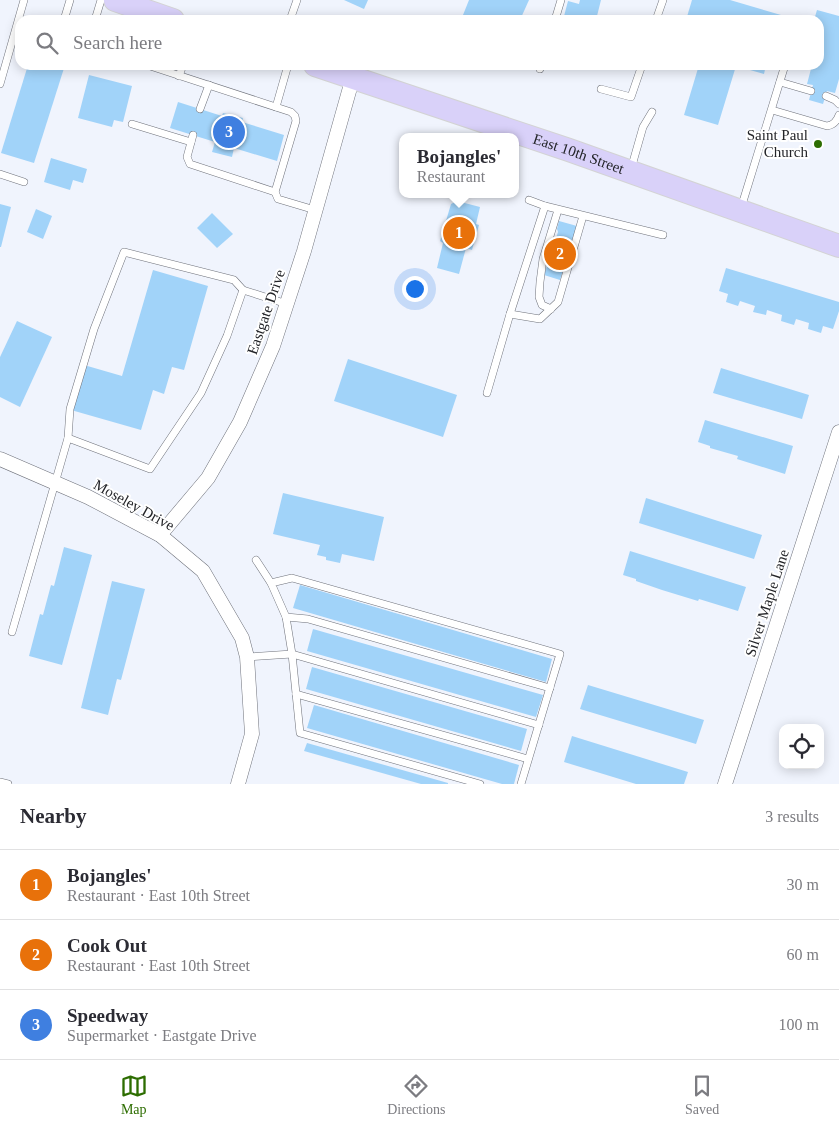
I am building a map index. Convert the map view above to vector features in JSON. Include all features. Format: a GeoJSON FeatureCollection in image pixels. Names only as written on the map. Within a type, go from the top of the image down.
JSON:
{"type":"FeatureCollection","features":[{"type":"Feature","properties":{"kind":"main road"},"geometry":{"type":"LineString","coordinates":[[114,0],[143,5],[163,15]]}},
{"type":"Feature","properties":{"kind":"main road","name":"East 10th Street"},"geometry":{"type":"LineString","coordinates":[[331,70],[519,133]]}},
{"type":"Feature","properties":{"kind":"main road","name":"East 10th Street"},"geometry":{"type":"LineString","coordinates":[[519,133],[839,246]]}},
{"type":"Feature","properties":{"kind":"street","name":"Eastgate Drive"},"geometry":{"type":"LineString","coordinates":[[160,535],[208,478],[240,422],[273,346],[304,251],[353,77]]}},
{"type":"Feature","properties":{"kind":"street","name":"Silver Maple Lane"},"geometry":{"type":"LineString","coordinates":[[725,784],[839,432]]}},
{"type":"Feature","properties":{"kind":"street","name":"Moseley Drive"},"geometry":{"type":"LineString","coordinates":[[0,459],[88,497],[160,535],[203,570],[242,638],[246,657],[252,734],[238,784]]}},
{"type":"Feature","properties":{"kind":"lane"},"geometry":{"type":"LineString","coordinates":[[21,15],[24,0]]}},
{"type":"Feature","properties":{"kind":"lane"},"geometry":{"type":"LineString","coordinates":[[66,15],[70,0]]}},
{"type":"Feature","properties":{"kind":"lane"},"geometry":{"type":"LineString","coordinates":[[96,15],[101,0]]}},
{"type":"Feature","properties":{"kind":"lane"},"geometry":{"type":"LineString","coordinates":[[292,15],[297,0]]}},
{"type":"Feature","properties":{"kind":"lane"},"geometry":{"type":"LineString","coordinates":[[556,15],[561,0]]}},
{"type":"Feature","properties":{"kind":"lane"},"geometry":{"type":"LineString","coordinates":[[658,15],[663,0]]}},
{"type":"Feature","properties":{"kind":"lane"},"geometry":{"type":"LineString","coordinates":[[0,84],[15,36]]}},
{"type":"Feature","properties":{"kind":"lane"},"geometry":{"type":"LineString","coordinates":[[162,70],[291,112],[295,116],[296,121],[275,192],[278,199],[315,210]]}},
{"type":"Feature","properties":{"kind":"lane"},"geometry":{"type":"LineString","coordinates":[[179,76],[181,70]]}},
{"type":"Feature","properties":{"kind":"lane"},"geometry":{"type":"LineString","coordinates":[[276,107],[287,70]]}},
{"type":"Feature","properties":{"kind":"lane"},"geometry":{"type":"LineString","coordinates":[[601,89],[631,97],[640,70]]}},
{"type":"Feature","properties":{"kind":"lane"},"geometry":{"type":"LineString","coordinates":[[740,211],[784,70]]}},
{"type":"Feature","properties":{"kind":"lane"},"geometry":{"type":"LineString","coordinates":[[780,82],[811,91]]}},
{"type":"Feature","properties":{"kind":"lane"},"geometry":{"type":"LineString","coordinates":[[200,109],[209,85]]}},
{"type":"Feature","properties":{"kind":"lane"},"geometry":{"type":"LineString","coordinates":[[826,96],[839,104]]}},
{"type":"Feature","properties":{"kind":"lane"},"geometry":{"type":"LineString","coordinates":[[772,110],[827,126],[832,125],[839,115]]}},
{"type":"Feature","properties":{"kind":"lane"},"geometry":{"type":"LineString","coordinates":[[630,172],[644,127],[652,112]]}},
{"type":"Feature","properties":{"kind":"lane"},"geometry":{"type":"LineString","coordinates":[[132,124],[192,139],[187,157],[190,164],[275,192]]}},
{"type":"Feature","properties":{"kind":"lane"},"geometry":{"type":"LineString","coordinates":[[0,174],[24,182]]}},
{"type":"Feature","properties":{"kind":"lane"},"geometry":{"type":"LineString","coordinates":[[529,200],[558,210],[663,235]]}},
{"type":"Feature","properties":{"kind":"lane"},"geometry":{"type":"LineString","coordinates":[[487,393],[545,206]]}},
{"type":"Feature","properties":{"kind":"lane"},"geometry":{"type":"LineString","coordinates":[[550,309],[542,305],[539,297],[540,282],[543,260],[558,210]]}},
{"type":"Feature","properties":{"kind":"lane"},"geometry":{"type":"LineString","coordinates":[[510,314],[540,318],[558,302],[583,216]]}},
{"type":"Feature","properties":{"kind":"lane"},"geometry":{"type":"LineString","coordinates":[[12,632],[68,438],[70,409],[94,329],[124,252],[234,280],[243,290],[287,304]]}},
{"type":"Feature","properties":{"kind":"lane"},"geometry":{"type":"LineString","coordinates":[[68,438],[150,469],[201,393],[228,336],[243,290]]}},
{"type":"Feature","properties":{"kind":"lane"},"geometry":{"type":"LineString","coordinates":[[256,560],[271,583],[286,617],[292,654],[300,733],[480,784]]}},
{"type":"Feature","properties":{"kind":"lane"},"geometry":{"type":"LineString","coordinates":[[271,583],[292,578],[560,654],[522,784]]}},
{"type":"Feature","properties":{"kind":"lane"},"geometry":{"type":"LineString","coordinates":[[286,617],[308,619],[550,688]]}},
{"type":"Feature","properties":{"kind":"lane"},"geometry":{"type":"LineString","coordinates":[[246,657],[292,654],[538,724]]}},
{"type":"Feature","properties":{"kind":"lane"},"geometry":{"type":"LineString","coordinates":[[296,694],[528,759]]}},
{"type":"Feature","properties":{"kind":"lane"},"geometry":{"type":"LineString","coordinates":[[0,782],[8,784]]}},
{"type":"Feature","properties":{"kind":"building"},"geometry":{"type":"Polygon","coordinates":[[[344,0],[368,0],[364,9],[344,0]]]}},
{"type":"Feature","properties":{"kind":"building"},"geometry":{"type":"Polygon","coordinates":[[[469,0],[529,0],[522,15],[463,15],[469,0]]]}},
{"type":"Feature","properties":{"kind":"building"},"geometry":{"type":"Polygon","coordinates":[[[580,0],[601,0],[597,15],[564,15],[568,1],[579,4],[580,0]]]}},
{"type":"Feature","properties":{"kind":"building"},"geometry":{"type":"Polygon","coordinates":[[[692,0],[730,0],[781,15],[688,15],[692,0]]]}},
{"type":"Feature","properties":{"kind":"building"},"geometry":{"type":"Polygon","coordinates":[[[817,10],[839,16],[839,79],[835,93],[827,91],[823,104],[809,100],[813,85],[807,84],[811,70],[824,70],[824,15],[816,15],[817,10]]]}},
{"type":"Feature","properties":{"kind":"building"},"geometry":{"type":"Polygon","coordinates":[[[26,70],[63,70],[34,163],[1,153],[26,70]]]}},
{"type":"Feature","properties":{"kind":"building"},"geometry":{"type":"Polygon","coordinates":[[[698,70],[735,70],[718,125],[684,115],[698,70]]]}},
{"type":"Feature","properties":{"kind":"building"},"geometry":{"type":"Polygon","coordinates":[[[750,70],[765,70],[764,74],[750,70]]]}},
{"type":"Feature","properties":{"kind":"building"},"geometry":{"type":"Polygon","coordinates":[[[89,75],[132,86],[123,122],[114,120],[112,127],[78,118],[89,75]]]}},
{"type":"Feature","properties":{"kind":"building"},"geometry":{"type":"Polygon","coordinates":[[[178,102],[222,116],[223,113],[243,118],[242,122],[284,135],[277,161],[234,148],[232,157],[212,152],[215,142],[170,128],[178,102]]]}},
{"type":"Feature","properties":{"kind":"building"},"geometry":{"type":"Polygon","coordinates":[[[51,158],[87,169],[83,183],[73,180],[70,190],[44,182],[51,158]]]}},
{"type":"Feature","properties":{"kind":"building"},"geometry":{"type":"Polygon","coordinates":[[[457,201],[480,207],[476,224],[479,225],[472,250],[466,248],[459,274],[437,268],[443,243],[440,241],[451,204],[457,201]]]}},
{"type":"Feature","properties":{"kind":"building"},"geometry":{"type":"Polygon","coordinates":[[[0,204],[11,207],[1,247],[0,247],[0,204]]]}},
{"type":"Feature","properties":{"kind":"building"},"geometry":{"type":"Polygon","coordinates":[[[36,209],[52,216],[43,239],[27,232],[36,209]]]}},
{"type":"Feature","properties":{"kind":"building"},"geometry":{"type":"Polygon","coordinates":[[[212,213],[233,234],[217,248],[197,228],[212,213]]]}},
{"type":"Feature","properties":{"kind":"building"},"geometry":{"type":"Polygon","coordinates":[[[559,221],[577,226],[560,280],[544,275],[558,232],[559,221]]]}},
{"type":"Feature","properties":{"kind":"building"},"geometry":{"type":"Polygon","coordinates":[[[726,268],[839,302],[839,311],[833,329],[823,326],[821,333],[808,329],[809,323],[796,319],[794,325],[781,321],[782,315],[767,310],[766,315],[753,312],[755,306],[740,301],[738,306],[726,302],[728,294],[719,291],[726,268]]]}},
{"type":"Feature","properties":{"kind":"building"},"geometry":{"type":"Polygon","coordinates":[[[153,270],[208,286],[184,370],[172,367],[164,394],[153,390],[141,430],[71,410],[84,365],[122,376],[153,270]]]}},
{"type":"Feature","properties":{"kind":"building"},"geometry":{"type":"Polygon","coordinates":[[[17,321],[52,337],[20,407],[0,397],[0,357],[17,321]]]}},
{"type":"Feature","properties":{"kind":"building"},"geometry":{"type":"Polygon","coordinates":[[[348,359],[457,395],[443,437],[334,401],[348,359]]]}},
{"type":"Feature","properties":{"kind":"building"},"geometry":{"type":"Polygon","coordinates":[[[721,368],[809,395],[802,419],[713,393],[721,368]]]}},
{"type":"Feature","properties":{"kind":"building"},"geometry":{"type":"Polygon","coordinates":[[[705,420],[793,446],[785,474],[737,459],[738,456],[710,448],[710,446],[698,442],[705,420]]]}},
{"type":"Feature","properties":{"kind":"building"},"geometry":{"type":"Polygon","coordinates":[[[283,493],[384,517],[374,561],[342,554],[340,563],[326,560],[326,557],[317,555],[320,545],[273,534],[283,493]]]}},
{"type":"Feature","properties":{"kind":"building"},"geometry":{"type":"Polygon","coordinates":[[[646,498],[762,535],[754,559],[639,523],[646,498]]]}},
{"type":"Feature","properties":{"kind":"building"},"geometry":{"type":"Polygon","coordinates":[[[64,547],[92,555],[62,665],[29,656],[40,614],[43,615],[51,585],[54,586],[64,547]]]}},
{"type":"Feature","properties":{"kind":"building"},"geometry":{"type":"Polygon","coordinates":[[[630,551],[746,587],[738,611],[662,590],[623,575],[630,551]]]}},
{"type":"Feature","properties":{"kind":"building"},"geometry":{"type":"Polygon","coordinates":[[[112,581],[145,589],[121,680],[117,679],[108,715],[81,708],[112,581]]]}},
{"type":"Feature","properties":{"kind":"building"},"geometry":{"type":"Polygon","coordinates":[[[300,585],[552,659],[546,682],[293,608],[300,585]]]}},
{"type":"Feature","properties":{"kind":"building"},"geometry":{"type":"Polygon","coordinates":[[[313,629],[543,695],[536,717],[307,651],[313,629]]]}},
{"type":"Feature","properties":{"kind":"building"},"geometry":{"type":"Polygon","coordinates":[[[312,667],[527,729],[521,751],[306,689],[312,667]]]}},
{"type":"Feature","properties":{"kind":"building"},"geometry":{"type":"Polygon","coordinates":[[[588,685],[704,720],[696,744],[580,709],[588,685]]]}},
{"type":"Feature","properties":{"kind":"building"},"geometry":{"type":"Polygon","coordinates":[[[314,705],[519,765],[514,784],[502,784],[307,728],[314,705]]]}},
{"type":"Feature","properties":{"kind":"building"},"geometry":{"type":"Polygon","coordinates":[[[572,736],[688,772],[684,784],[636,784],[564,762],[572,736]]]}},
{"type":"Feature","properties":{"kind":"building"},"geometry":{"type":"Polygon","coordinates":[[[307,743],[448,784],[421,784],[304,751],[307,743]]]}},
{"type":"Feature","properties":{"kind":"place","name":"Speedway"},"geometry":{"type":"Point","coordinates":[229,132]}},
{"type":"Feature","properties":{"kind":"place","name":"Saint Paul Church"},"geometry":{"type":"Point","coordinates":[818,144]}},
{"type":"Feature","properties":{"kind":"place","name":"Bojangles'"},"geometry":{"type":"Point","coordinates":[459,233]}},
{"type":"Feature","properties":{"kind":"place","name":"Cook Out"},"geometry":{"type":"Point","coordinates":[560,254]}}]}
